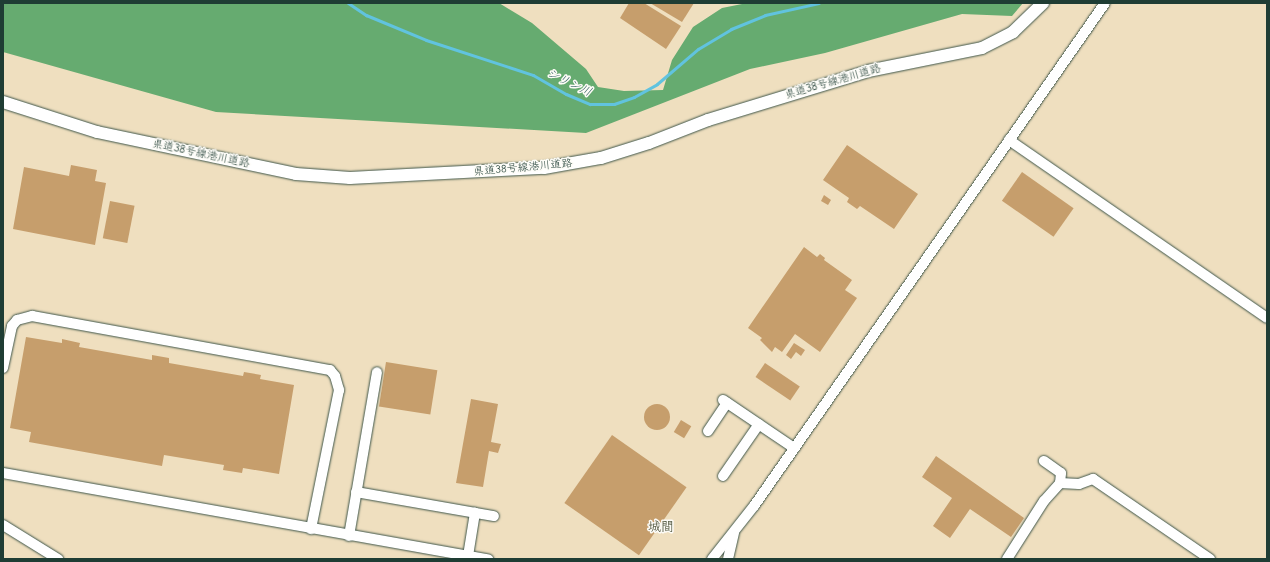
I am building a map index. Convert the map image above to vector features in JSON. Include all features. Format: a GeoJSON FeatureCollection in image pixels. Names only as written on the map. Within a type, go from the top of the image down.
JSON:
{"type":"FeatureCollection","features":[{"type":"Feature","properties":{"kind":"main road","name":"県道38号線港川道路"},"geometry":{"type":"LineString","coordinates":[[3,102],[97,132],[296,174],[350,178],[544,168],[573,164],[628,150],[708,120],[868,71],[982,48],[1013,32],[1043,3]]}},
{"type":"Feature","properties":{"kind":"lane"},"geometry":{"type":"LineString","coordinates":[[712,559],[794,448],[1105,3]]}},
{"type":"Feature","properties":{"kind":"lane"},"geometry":{"type":"LineString","coordinates":[[1009,140],[1267,318]]}},
{"type":"Feature","properties":{"kind":"lane"},"geometry":{"type":"LineString","coordinates":[[3,368],[12,326],[17,320],[32,316],[330,370],[335,376],[339,390],[311,529]]}},
{"type":"Feature","properties":{"kind":"lane"},"geometry":{"type":"LineString","coordinates":[[349,536],[377,372]]}},
{"type":"Feature","properties":{"kind":"lane"},"geometry":{"type":"LineString","coordinates":[[708,431],[725,401],[794,448]]}},
{"type":"Feature","properties":{"kind":"lane"},"geometry":{"type":"LineString","coordinates":[[723,476],[759,424]]}},
{"type":"Feature","properties":{"kind":"lane"},"geometry":{"type":"LineString","coordinates":[[1007,559],[1044,501],[1060,483],[1061,473],[1044,461]]}},
{"type":"Feature","properties":{"kind":"lane"},"geometry":{"type":"LineString","coordinates":[[3,473],[349,536],[488,559]]}},
{"type":"Feature","properties":{"kind":"lane"},"geometry":{"type":"LineString","coordinates":[[1060,483],[1079,484],[1093,479],[1210,559]]}},
{"type":"Feature","properties":{"kind":"lane"},"geometry":{"type":"LineString","coordinates":[[356,492],[494,516]]}},
{"type":"Feature","properties":{"kind":"lane"},"geometry":{"type":"LineString","coordinates":[[472,557],[475,513]]}},
{"type":"Feature","properties":{"kind":"lane"},"geometry":{"type":"LineString","coordinates":[[3,525],[58,559]]}},
{"type":"Feature","properties":{"kind":"lane"},"geometry":{"type":"LineString","coordinates":[[728,559],[734,531]]}},
{"type":"Feature","properties":{"kind":"green space"},"geometry":{"type":"Polygon","coordinates":[[[3,3],[499,3],[532,23],[586,69],[598,87],[624,91],[663,90],[672,60],[693,27],[722,8],[747,3],[1023,3],[1012,16],[962,14],[825,53],[750,69],[586,133],[216,112],[3,52],[3,3]]]}},
{"type":"Feature","properties":{"kind":"building"},"geometry":{"type":"Polygon","coordinates":[[[629,3],[644,3],[681,26],[666,49],[620,18],[629,3]]]}},
{"type":"Feature","properties":{"kind":"building"},"geometry":{"type":"Polygon","coordinates":[[[650,3],[694,3],[682,22],[650,3]]]}},
{"type":"Feature","properties":{"kind":"building"},"geometry":{"type":"Polygon","coordinates":[[[847,145],[918,194],[894,229],[860,206],[857,209],[847,202],[849,198],[823,180],[847,145]]]}},
{"type":"Feature","properties":{"kind":"building"},"geometry":{"type":"Polygon","coordinates":[[[71,165],[97,170],[95,181],[106,183],[95,245],[13,229],[24,167],[69,176],[71,165]]]}},
{"type":"Feature","properties":{"kind":"building"},"geometry":{"type":"Polygon","coordinates":[[[1022,172],[1074,208],[1054,237],[1002,201],[1022,172]]]}},
{"type":"Feature","properties":{"kind":"building"},"geometry":{"type":"Polygon","coordinates":[[[824,195],[831,200],[828,205],[821,201],[824,195]]]}},
{"type":"Feature","properties":{"kind":"building"},"geometry":{"type":"Polygon","coordinates":[[[110,201],[135,206],[127,243],[103,238],[110,201]]]}},
{"type":"Feature","properties":{"kind":"building"},"geometry":{"type":"Polygon","coordinates":[[[804,247],[817,257],[820,254],[825,258],[824,260],[852,280],[845,290],[857,298],[820,352],[795,334],[782,352],[775,347],[772,352],[760,340],[762,338],[748,328],[804,247]]]}},
{"type":"Feature","properties":{"kind":"building"},"geometry":{"type":"Polygon","coordinates":[[[26,337],[62,343],[62,339],[80,343],[79,347],[152,360],[152,355],[169,358],[169,363],[243,376],[244,372],[261,375],[260,379],[294,385],[279,474],[243,468],[242,473],[223,470],[224,465],[164,455],[162,466],[29,442],[31,432],[10,428],[26,337]]]}},
{"type":"Feature","properties":{"kind":"building"},"geometry":{"type":"Polygon","coordinates":[[[794,343],[805,350],[801,356],[796,352],[791,359],[786,355],[794,343]]]}},
{"type":"Feature","properties":{"kind":"building"},"geometry":{"type":"Polygon","coordinates":[[[386,362],[437,370],[430,415],[379,406],[386,362]]]}},
{"type":"Feature","properties":{"kind":"building"},"geometry":{"type":"Polygon","coordinates":[[[765,363],[800,386],[790,401],[755,377],[765,363]]]}},
{"type":"Feature","properties":{"kind":"building"},"geometry":{"type":"Polygon","coordinates":[[[471,399],[498,404],[491,442],[501,444],[498,453],[489,451],[483,487],[456,483],[471,399]]]}},
{"type":"Feature","properties":{"kind":"building"},"geometry":{"type":"Polygon","coordinates":[[[657,404],[666,408],[670,417],[666,426],[657,430],[648,426],[644,417],[648,408],[657,404]]]}},
{"type":"Feature","properties":{"kind":"building"},"geometry":{"type":"Polygon","coordinates":[[[681,420],[691,426],[684,438],[674,432],[681,420]]]}},
{"type":"Feature","properties":{"kind":"building"},"geometry":{"type":"Polygon","coordinates":[[[612,435],[687,487],[639,555],[564,503],[612,435]]]}},
{"type":"Feature","properties":{"kind":"building"},"geometry":{"type":"Polygon","coordinates":[[[936,456],[1024,518],[1011,537],[970,509],[950,538],[933,526],[952,498],[922,477],[936,456]]]}},
{"type":"Feature","properties":{"kind":"waterway","name":"シリン川"},"geometry":{"type":"LineString","coordinates":[[348,3],[366,15],[426,40],[533,75],[566,94],[590,104],[614,104],[634,97],[657,84],[698,49],[731,29],[765,15],[819,3]]}},
{"type":"Feature","properties":{"kind":"district","name":"城間"},"geometry":{"type":"Point","coordinates":[661,527]}}]}
